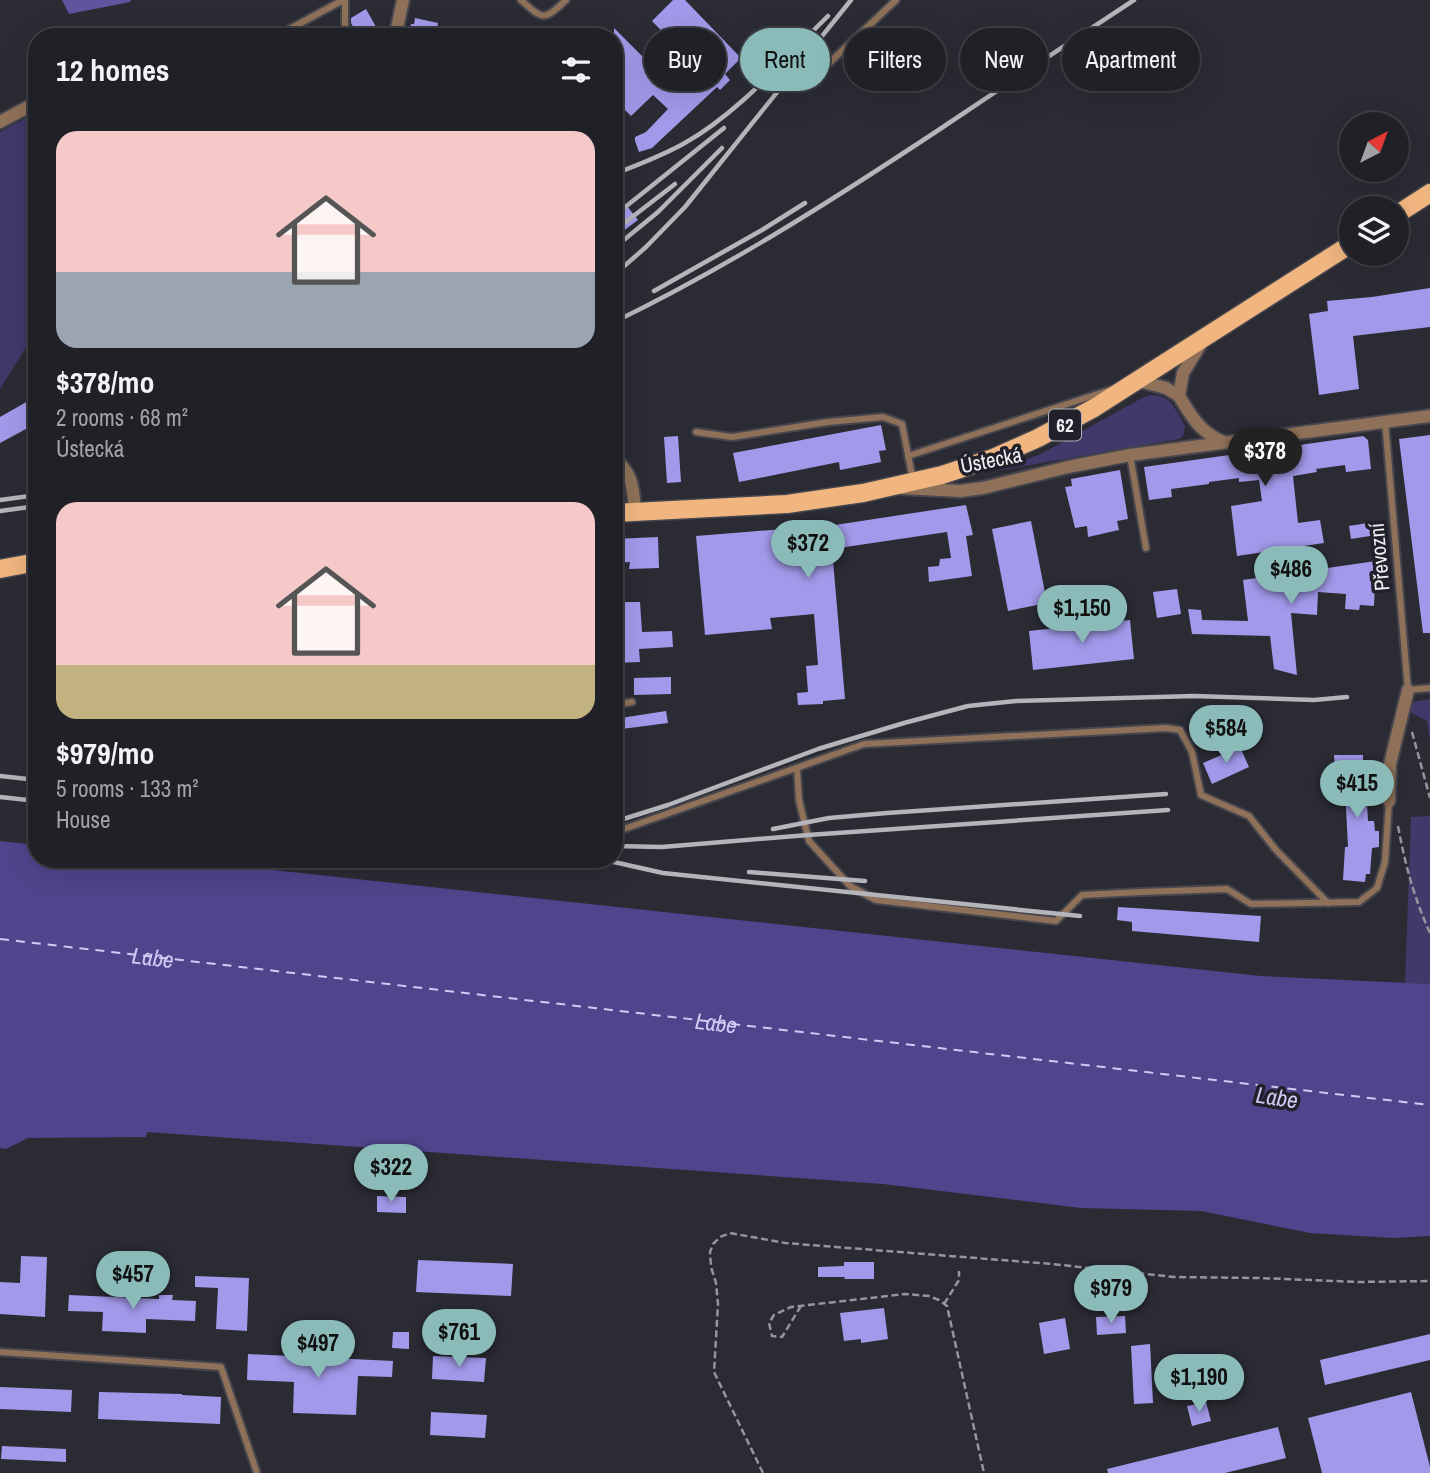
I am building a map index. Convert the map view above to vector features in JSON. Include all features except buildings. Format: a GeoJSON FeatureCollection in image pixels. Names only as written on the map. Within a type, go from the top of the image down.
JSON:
{"type":"FeatureCollection","features":[{"type":"Feature","properties":{"kind":"main road"},"geometry":{"type":"LineString","coordinates":[[1409,207],[1430,193]]}},
{"type":"Feature","properties":{"kind":"main road","name":"62"},"geometry":{"type":"LineString","coordinates":[[1203,340],[1339,252]]}},
{"type":"Feature","properties":{"kind":"main road","name":"Ústecká"},"geometry":{"type":"LineString","coordinates":[[623,513],[787,504],[891,488],[942,475],[1021,446],[1076,419],[1203,340]]}},
{"type":"Feature","properties":{"kind":"main road"},"geometry":{"type":"LineString","coordinates":[[0,569],[28,564]]}},
{"type":"Feature","properties":{"kind":"street"},"geometry":{"type":"LineString","coordinates":[[397,28],[403,0]]}},
{"type":"Feature","properties":{"kind":"street"},"geometry":{"type":"LineString","coordinates":[[0,122],[28,107]]}},
{"type":"Feature","properties":{"kind":"street"},"geometry":{"type":"LineString","coordinates":[[1179,396],[1183,373],[1203,340]]}},
{"type":"Feature","properties":{"kind":"street"},"geometry":{"type":"LineString","coordinates":[[1139,381],[1166,388],[1179,396],[1195,422],[1210,436],[1223,442]]}},
{"type":"Feature","properties":{"kind":"street","name":"Ústecká"},"geometry":{"type":"LineString","coordinates":[[891,488],[949,491],[983,488],[1130,455],[1430,416]]}},
{"type":"Feature","properties":{"kind":"street"},"geometry":{"type":"LineString","coordinates":[[623,467],[628,472],[632,484],[635,512]]}},
{"type":"Feature","properties":{"kind":"street"},"geometry":{"type":"LineString","coordinates":[[1390,801],[1390,764],[1408,690]]}},
{"type":"Feature","properties":{"kind":"lane"},"geometry":{"type":"LineString","coordinates":[[292,28],[344,0],[345,28]]}},
{"type":"Feature","properties":{"kind":"lane"},"geometry":{"type":"LineString","coordinates":[[521,0],[538,15],[552,13],[566,0]]}},
{"type":"Feature","properties":{"kind":"lane"},"geometry":{"type":"LineString","coordinates":[[830,62],[896,0]]}},
{"type":"Feature","properties":{"kind":"lane"},"geometry":{"type":"LineString","coordinates":[[908,456],[1139,381]]}},
{"type":"Feature","properties":{"kind":"lane"},"geometry":{"type":"LineString","coordinates":[[696,432],[732,437],[828,422],[883,417],[902,424],[913,481]]}},
{"type":"Feature","properties":{"kind":"lane","name":"Převozní"},"geometry":{"type":"LineString","coordinates":[[1385,422],[1408,690]]}},
{"type":"Feature","properties":{"kind":"lane"},"geometry":{"type":"LineString","coordinates":[[1130,455],[1146,548]]}},
{"type":"Feature","properties":{"kind":"lane"},"geometry":{"type":"LineString","coordinates":[[1408,690],[1430,688]]}},
{"type":"Feature","properties":{"kind":"lane"},"geometry":{"type":"LineString","coordinates":[[623,704],[632,702]]}},
{"type":"Feature","properties":{"kind":"lane"},"geometry":{"type":"LineString","coordinates":[[623,829],[864,744],[1166,728],[1180,730],[1192,752],[1200,795],[1249,816],[1276,849],[1328,903]]}},
{"type":"Feature","properties":{"kind":"lane"},"geometry":{"type":"LineString","coordinates":[[797,768],[799,800],[809,841],[850,886],[876,900],[1056,920],[1082,895],[1227,890],[1251,904],[1359,902],[1377,888],[1385,862],[1390,801]]}},
{"type":"Feature","properties":{"kind":"lane"},"geometry":{"type":"LineString","coordinates":[[0,1352],[221,1367],[257,1473]]}},
{"type":"Feature","properties":{"kind":"path"},"geometry":{"type":"LineString","coordinates":[[1404,705],[1430,797]]}},
{"type":"Feature","properties":{"kind":"path"},"geometry":{"type":"LineString","coordinates":[[1390,801],[1396,816],[1405,865],[1417,904],[1430,933]]}},
{"type":"Feature","properties":{"kind":"path"},"geometry":{"type":"LineString","coordinates":[[763,1473],[714,1372],[718,1304],[710,1252],[713,1244],[725,1234],[785,1243],[1052,1264],[1174,1277],[1359,1282],[1430,1281]]}},
{"type":"Feature","properties":{"kind":"path"},"geometry":{"type":"LineString","coordinates":[[944,1304],[959,1280],[959,1271]]}},
{"type":"Feature","properties":{"kind":"path"},"geometry":{"type":"LineString","coordinates":[[801,1306],[782,1337],[772,1336],[769,1323],[774,1315],[790,1307],[905,1294],[929,1296],[947,1306],[984,1473]]}},
{"type":"Feature","properties":{"kind":"shaded area"},"geometry":{"type":"Polygon","coordinates":[[[62,0],[131,0],[69,14],[62,0]]]}},
{"type":"Feature","properties":{"kind":"shaded area"},"geometry":{"type":"Polygon","coordinates":[[[28,117],[28,344],[0,389],[0,132],[28,117]]]}},
{"type":"Feature","properties":{"kind":"shaded area"},"geometry":{"type":"Polygon","coordinates":[[[1150,395],[1164,398],[1176,409],[1185,426],[1183,436],[1179,439],[996,471],[1041,454],[1150,395]]]}},
{"type":"Feature","properties":{"kind":"shaded area"},"geometry":{"type":"Polygon","coordinates":[[[1430,699],[1430,742],[1427,721],[1397,705],[1430,699]]]}},
{"type":"Feature","properties":{"kind":"shaded area"},"geometry":{"type":"Polygon","coordinates":[[[1430,816],[1430,984],[1405,983],[1411,817],[1430,816]]]}},
{"type":"Feature","properties":{"kind":"water","name":"Labe"},"geometry":{"type":"Polygon","coordinates":[[[0,841],[28,844],[28,868],[255,868],[1261,976],[1430,984],[1430,1236],[1393,1238],[1310,1233],[1201,1211],[1081,1208],[883,1184],[147,1132],[146,1137],[28,1138],[6,1149],[0,1148],[0,841]]]}},
{"type":"Feature","properties":{"kind":"ferry route"},"geometry":{"type":"LineString","coordinates":[[0,939],[1430,1105]]}},
{"type":"Feature","properties":{"kind":"railway"},"geometry":{"type":"LineString","coordinates":[[623,267],[685,207],[851,0]]}},
{"type":"Feature","properties":{"kind":"railway"},"geometry":{"type":"LineString","coordinates":[[623,318],[697,279],[817,208],[1134,0]]}},
{"type":"Feature","properties":{"kind":"railway"},"geometry":{"type":"LineString","coordinates":[[623,170],[675,148],[723,117],[760,85],[828,16]]}},
{"type":"Feature","properties":{"kind":"railway"},"geometry":{"type":"LineString","coordinates":[[623,209],[724,128]]}},
{"type":"Feature","properties":{"kind":"railway"},"geometry":{"type":"LineString","coordinates":[[623,241],[658,212],[722,148]]}},
{"type":"Feature","properties":{"kind":"railway"},"geometry":{"type":"LineString","coordinates":[[623,224],[675,184]]}},
{"type":"Feature","properties":{"kind":"railway"},"geometry":{"type":"LineString","coordinates":[[654,291],[805,203]]}},
{"type":"Feature","properties":{"kind":"railway"},"geometry":{"type":"LineString","coordinates":[[0,500],[28,496]]}},
{"type":"Feature","properties":{"kind":"railway"},"geometry":{"type":"LineString","coordinates":[[0,511],[28,507]]}},
{"type":"Feature","properties":{"kind":"railway"},"geometry":{"type":"LineString","coordinates":[[623,819],[818,749],[968,706],[1016,701],[1194,696],[1314,700],[1347,697]]}},
{"type":"Feature","properties":{"kind":"railway"},"geometry":{"type":"LineString","coordinates":[[0,776],[28,779]]}},
{"type":"Feature","properties":{"kind":"railway"},"geometry":{"type":"LineString","coordinates":[[773,829],[829,818],[1166,794]]}},
{"type":"Feature","properties":{"kind":"railway"},"geometry":{"type":"LineString","coordinates":[[0,797],[28,800]]}},
{"type":"Feature","properties":{"kind":"railway"},"geometry":{"type":"LineString","coordinates":[[623,846],[662,847],[1168,810]]}},
{"type":"Feature","properties":{"kind":"railway"},"geometry":{"type":"LineString","coordinates":[[623,864],[663,873],[1080,916]]}},
{"type":"Feature","properties":{"kind":"railway"},"geometry":{"type":"LineString","coordinates":[[749,872],[865,881]]}}]}
